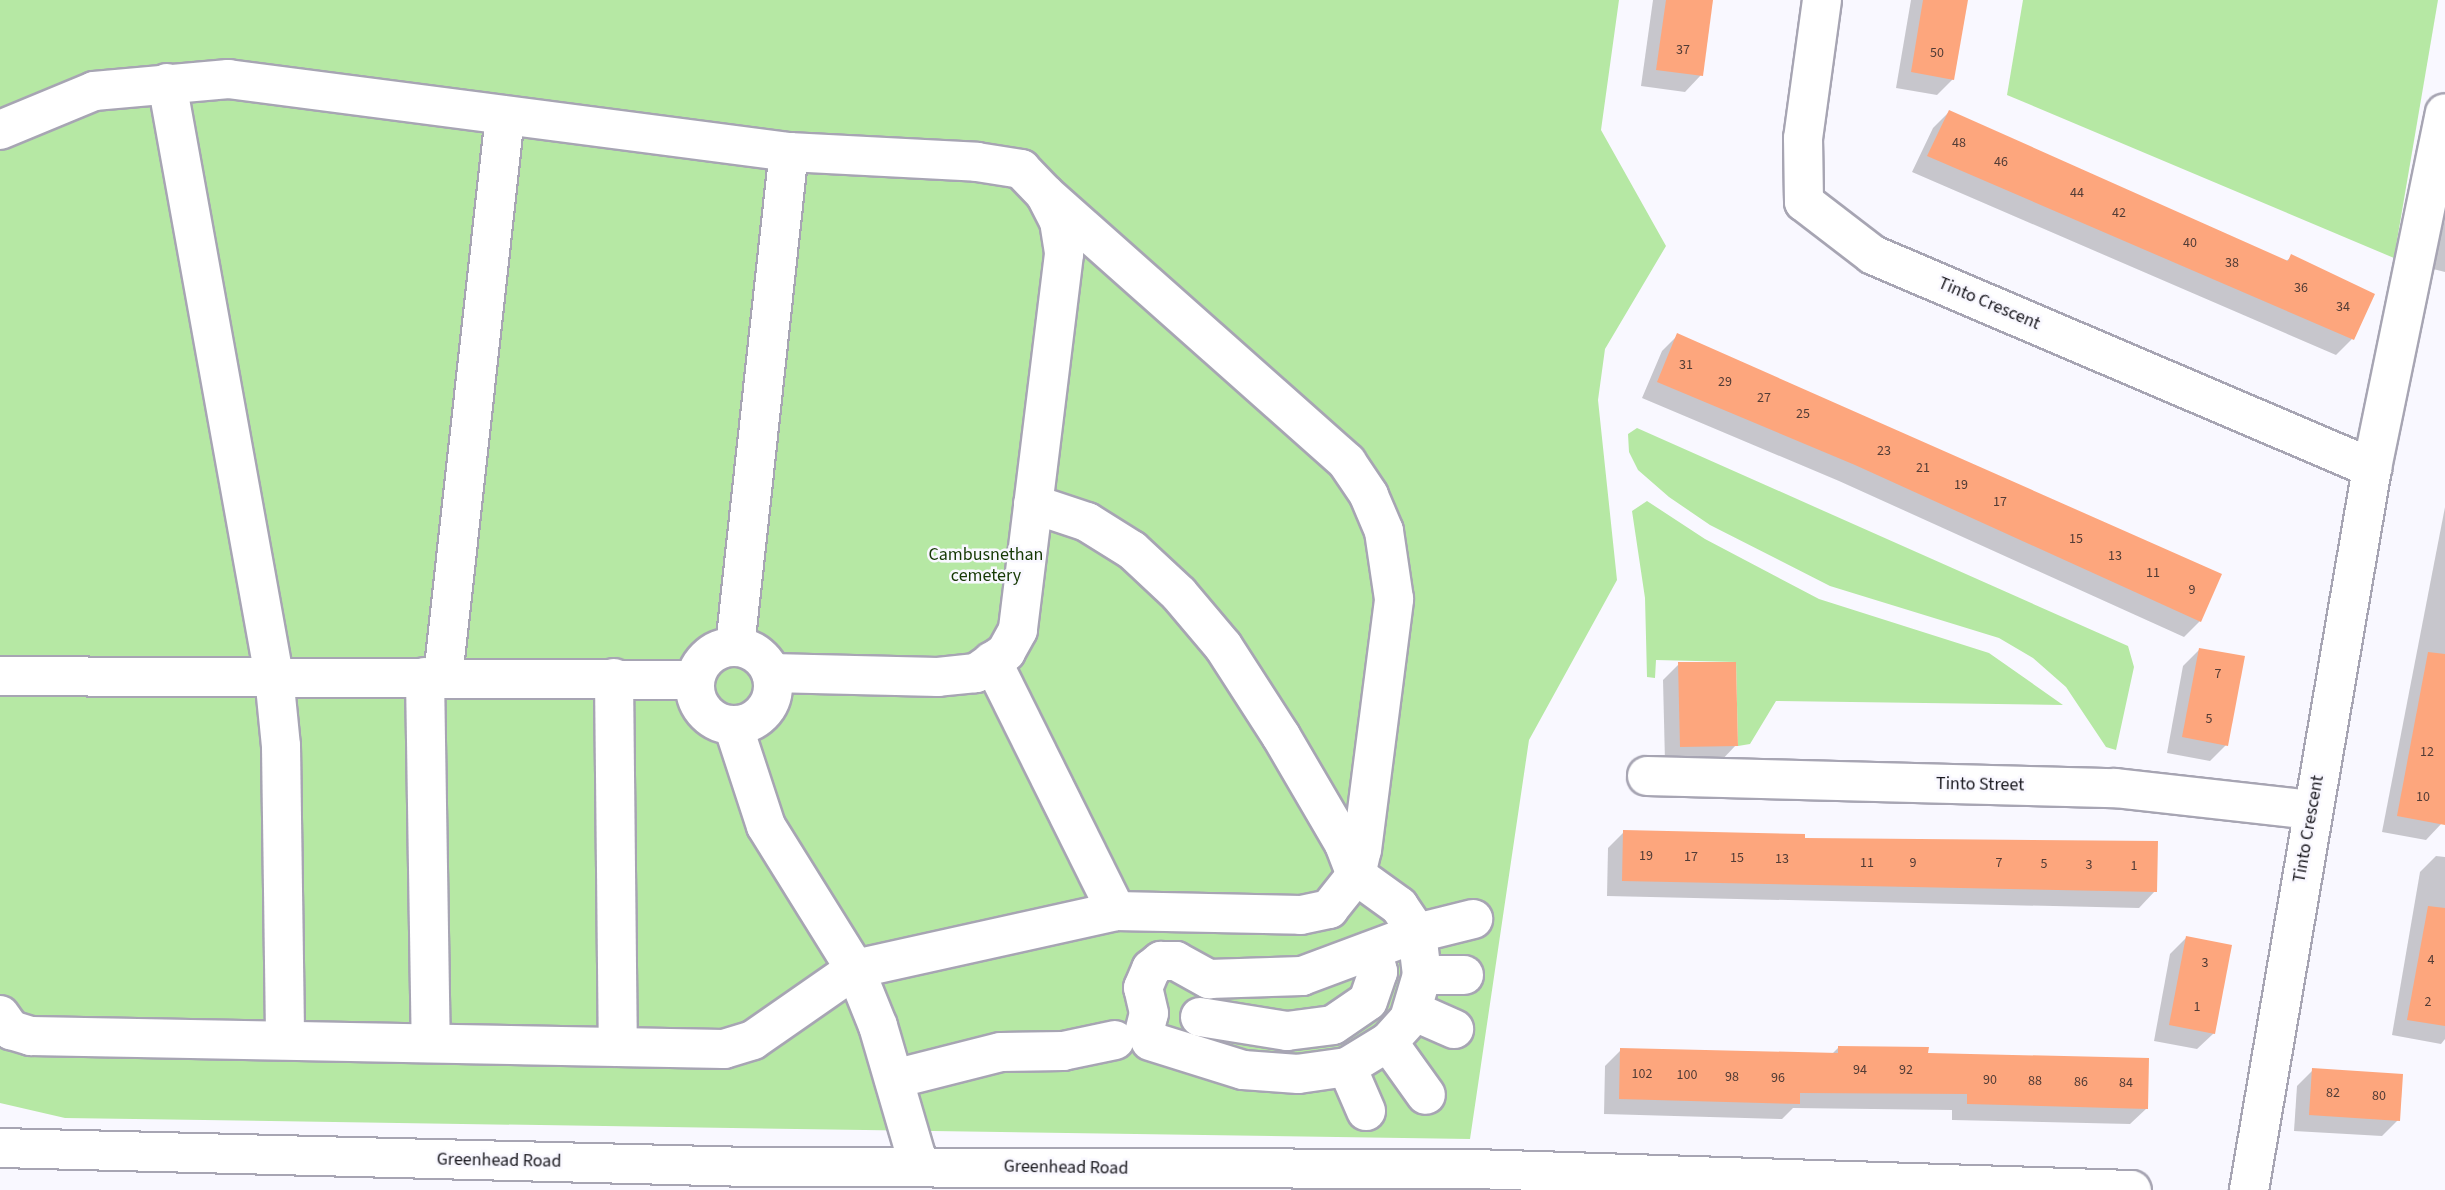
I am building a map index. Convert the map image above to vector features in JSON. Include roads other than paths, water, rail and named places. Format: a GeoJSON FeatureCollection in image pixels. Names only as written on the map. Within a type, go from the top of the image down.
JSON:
{"type":"FeatureCollection","features":[{"type":"Feature","properties":{"kind":"street","name":"Tinto Crescent"},"geometry":{"type":"LineString","coordinates":[[1822,0],[1803,138],[1804,202],[1873,255],[2372,468]]}},
{"type":"Feature","properties":{"kind":"street"},"geometry":{"type":"LineString","coordinates":[[0,131],[94,92],[228,79],[789,152],[977,162],[1021,169],[1045,194],[1347,462],[1369,495],[1384,531],[1394,599],[1356,875],[1329,909],[1301,915],[1116,911],[855,969],[743,1043],[724,1049],[31,1036],[11,1030],[0,1015]]}},
{"type":"Feature","properties":{"kind":"street"},"geometry":{"type":"LineString","coordinates":[[167,83],[274,676],[281,746],[285,1040]]}},
{"type":"Feature","properties":{"kind":"street","name":"Tinto Crescent"},"geometry":{"type":"LineString","coordinates":[[2249,1190],[2372,468],[2445,113]]}},
{"type":"Feature","properties":{"kind":"street"},"geometry":{"type":"LineString","coordinates":[[431,1043],[434,677],[505,115]]}},
{"type":"Feature","properties":{"kind":"street"},"geometry":{"type":"LineString","coordinates":[[735,647],[789,152]]}},
{"type":"Feature","properties":{"kind":"street"},"geometry":{"type":"LineString","coordinates":[[771,673],[938,677],[976,673],[1006,652],[1018,630],[1064,254],[1059,221],[1045,194]]}},
{"type":"Feature","properties":{"kind":"street"},"geometry":{"type":"LineString","coordinates":[[894,1079],[1000,1052],[1063,1051],[1136,1037],[1191,1056],[1256,1071],[1298,1074],[1347,1067],[1388,1042],[1418,993],[1417,933],[1399,906],[1356,875],[1344,844],[1281,736],[1223,646],[1179,594],[1132,550],[1087,522],[1033,504]]}},
{"type":"Feature","properties":{"kind":"street"},"geometry":{"type":"LineString","coordinates":[[735,647],[761,656],[771,673],[773,691],[766,709],[752,721],[733,725],[715,721],[701,708],[695,680],[708,656],[735,647]]}},
{"type":"Feature","properties":{"kind":"street"},"geometry":{"type":"LineString","coordinates":[[992,661],[1116,911]]}},
{"type":"Feature","properties":{"kind":"street"},"geometry":{"type":"LineString","coordinates":[[0,676],[695,680]]}},
{"type":"Feature","properties":{"kind":"street"},"geometry":{"type":"LineString","coordinates":[[614,678],[618,1047]]}},
{"type":"Feature","properties":{"kind":"street"},"geometry":{"type":"LineString","coordinates":[[733,725],[766,826],[855,969],[894,1079],[898,1175]]}},
{"type":"Feature","properties":{"kind":"street","name":"Tinto Street"},"geometry":{"type":"LineString","coordinates":[[1647,776],[2115,788],[2312,810]]}},
{"type":"Feature","properties":{"kind":"street"},"geometry":{"type":"LineString","coordinates":[[1136,1037],[1149,1013],[1143,988],[1152,968],[1161,961],[1176,961],[1209,979],[1302,976],[1417,933],[1474,919]]}},
{"type":"Feature","properties":{"kind":"street"},"geometry":{"type":"LineString","coordinates":[[1200,1017],[1287,1031],[1333,1026],[1368,1001],[1378,972],[1373,951]]}},
{"type":"Feature","properties":{"kind":"street"},"geometry":{"type":"LineString","coordinates":[[1418,993],[1464,975]]}},
{"type":"Feature","properties":{"kind":"street"},"geometry":{"type":"LineString","coordinates":[[1191,1056],[1209,979]]}},
{"type":"Feature","properties":{"kind":"street"},"geometry":{"type":"LineString","coordinates":[[1418,993],[1454,1029]]}},
{"type":"Feature","properties":{"kind":"street"},"geometry":{"type":"LineString","coordinates":[[1388,1042],[1426,1095]]}},
{"type":"Feature","properties":{"kind":"street"},"geometry":{"type":"LineString","coordinates":[[1347,1067],[1366,1111]]}},
{"type":"Feature","properties":{"kind":"street","name":"Greenhead Road"},"geometry":{"type":"LineString","coordinates":[[0,1148],[463,1175],[898,1175],[1285,1180],[1474,1169],[2132,1190]]}},
{"type":"Feature","properties":{"kind":"park label","name":"Cambusnethan cemetery"},"geometry":{"type":"Point","coordinates":[986,566]}}]}
